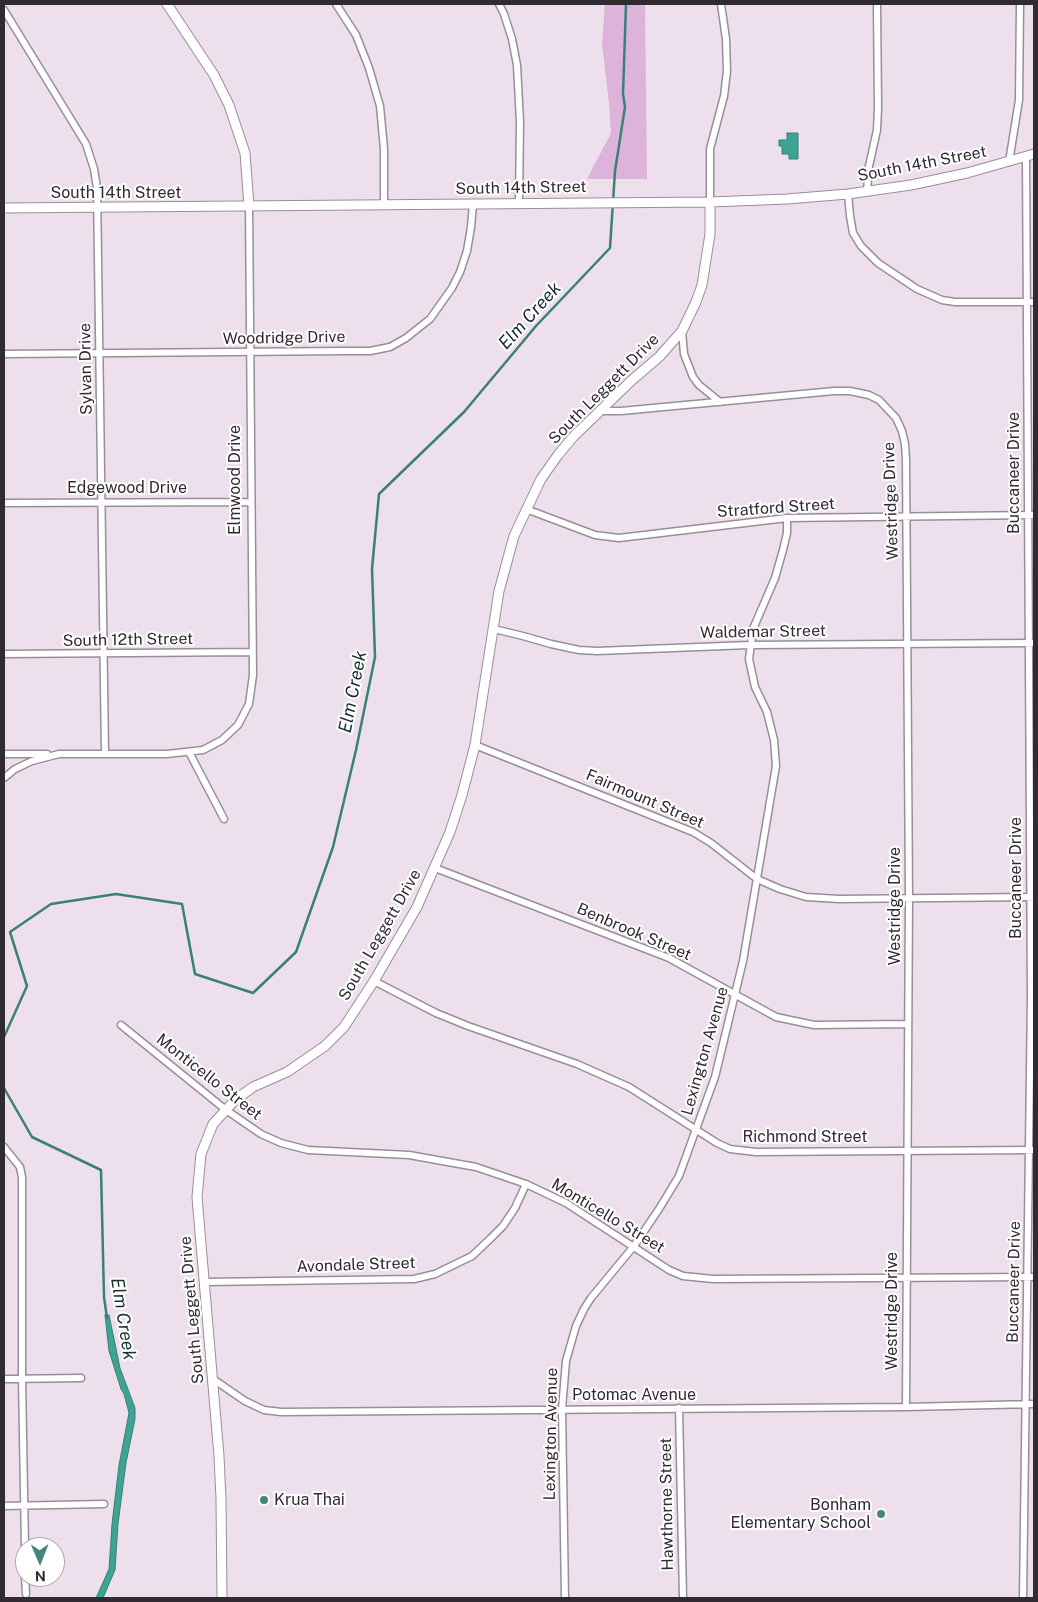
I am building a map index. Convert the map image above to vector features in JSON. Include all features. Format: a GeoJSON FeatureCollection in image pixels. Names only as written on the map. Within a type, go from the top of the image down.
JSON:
{"type":"FeatureCollection","features":[{"type":"Feature","properties":{"kind":"street","name":"Elmwood Drive"},"geometry":{"type":"LineString","coordinates":[[4,778],[15,769],[32,761],[59,754],[189,752],[204,750],[222,740],[241,720],[249,704],[253,675],[250,502],[249,206],[245,153],[229,105],[214,75],[166,4]]}},
{"type":"Feature","properties":{"kind":"street"},"geometry":{"type":"LineString","coordinates":[[336,4],[356,35],[369,68],[380,106],[384,149],[384,204]]}},
{"type":"Feature","properties":{"kind":"street"},"geometry":{"type":"LineString","coordinates":[[499,4],[512,39],[517,65],[520,122],[519,203]]}},
{"type":"Feature","properties":{"kind":"street"},"geometry":{"type":"LineString","coordinates":[[710,202],[710,149],[724,96],[727,72],[726,39],[721,4]]}},
{"type":"Feature","properties":{"kind":"street"},"geometry":{"type":"LineString","coordinates":[[867,191],[869,166],[877,130],[877,4]]}},
{"type":"Feature","properties":{"kind":"street"},"geometry":{"type":"LineString","coordinates":[[1009,162],[1019,100],[1020,4]]}},
{"type":"Feature","properties":{"kind":"street","name":"Sylvan Drive"},"geometry":{"type":"LineString","coordinates":[[4,10],[86,144],[94,169],[98,208],[105,754]]}},
{"type":"Feature","properties":{"kind":"street","name":"South 14th Street"},"geometry":{"type":"LineString","coordinates":[[4,208],[710,202],[787,199],[848,194],[941,179],[1030,155]]}},
{"type":"Feature","properties":{"kind":"street","name":"Buccaneer Drive"},"geometry":{"type":"LineString","coordinates":[[1023,1598],[1025,1404],[1031,1277],[1032,1150],[1031,516],[1026,302],[1030,155]]}},
{"type":"Feature","properties":{"kind":"street"},"geometry":{"type":"LineString","coordinates":[[848,194],[853,233],[861,246],[878,263],[917,289],[942,300],[955,302],[1034,302]]}},
{"type":"Feature","properties":{"kind":"street","name":"South Leggett Drive"},"geometry":{"type":"LineString","coordinates":[[222,1598],[221,1499],[213,1379],[197,1197],[198,1168],[201,1154],[213,1124],[235,1100],[253,1088],[287,1072],[325,1046],[344,1027],[374,981],[417,907],[435,868],[462,795],[475,746],[499,591],[514,536],[541,479],[573,436],[659,357],[682,331],[696,302],[703,278],[710,234],[710,202]]}},
{"type":"Feature","properties":{"kind":"street","name":"Woodridge Drive"},"geometry":{"type":"LineString","coordinates":[[4,354],[370,351],[390,347],[406,338],[430,319],[452,288],[460,272],[466,251],[473,204]]}},
{"type":"Feature","properties":{"kind":"street"},"geometry":{"type":"LineString","coordinates":[[682,331],[684,354],[693,377],[699,385],[720,402]]}},
{"type":"Feature","properties":{"kind":"street","name":"Westridge Drive"},"geometry":{"type":"LineString","coordinates":[[720,402],[834,391],[850,391],[869,395],[879,400],[896,418],[905,444],[909,898],[906,1407]]}},
{"type":"Feature","properties":{"kind":"street"},"geometry":{"type":"LineString","coordinates":[[600,411],[622,411],[720,402]]}},
{"type":"Feature","properties":{"kind":"street","name":"Edgewood Drive"},"geometry":{"type":"LineString","coordinates":[[4,503],[250,502]]}},
{"type":"Feature","properties":{"kind":"street","name":"Stratford Street"},"geometry":{"type":"LineString","coordinates":[[526,509],[595,534],[620,538],[787,518],[1031,516]]}},
{"type":"Feature","properties":{"kind":"street","name":"Lexington Avenue"},"geometry":{"type":"LineString","coordinates":[[565,1598],[562,1409],[566,1361],[576,1326],[592,1298],[634,1246],[660,1209],[679,1176],[716,1077],[736,995],[776,766],[774,740],[767,712],[755,687],[752,675],[749,659],[750,645],[757,618],[775,578],[787,533],[787,518]]}},
{"type":"Feature","properties":{"kind":"street","name":"Waldemar Street"},"geometry":{"type":"LineString","coordinates":[[494,629],[579,650],[597,651],[750,645],[1031,642]]}},
{"type":"Feature","properties":{"kind":"street","name":"South 12th Street"},"geometry":{"type":"LineString","coordinates":[[4,654],[252,652]]}},
{"type":"Feature","properties":{"kind":"street","name":"Fairmount Street"},"geometry":{"type":"LineString","coordinates":[[475,746],[694,832],[757,879],[806,897],[840,899],[1032,897]]}},
{"type":"Feature","properties":{"kind":"street"},"geometry":{"type":"LineString","coordinates":[[189,752],[224,819]]}},
{"type":"Feature","properties":{"kind":"street"},"geometry":{"type":"LineString","coordinates":[[4,754],[59,754]]}},
{"type":"Feature","properties":{"kind":"street","name":"Benbrook Street"},"geometry":{"type":"LineString","coordinates":[[435,868],[669,958],[776,1017],[814,1025],[908,1024]]}},
{"type":"Feature","properties":{"kind":"street","name":"Richmond Street"},"geometry":{"type":"LineString","coordinates":[[374,981],[436,1013],[577,1064],[629,1087],[730,1149],[744,1152],[1032,1150]]}},
{"type":"Feature","properties":{"kind":"street","name":"Monticello Street"},"geometry":{"type":"LineString","coordinates":[[121,1025],[226,1110],[262,1134],[282,1143],[308,1150],[409,1155],[476,1167],[526,1184],[566,1203],[668,1270],[683,1276],[713,1279],[1031,1277]]}},
{"type":"Feature","properties":{"kind":"street"},"geometry":{"type":"LineString","coordinates":[[4,1146],[18,1163],[21,1171],[25,1537]]}},
{"type":"Feature","properties":{"kind":"street","name":"Avondale Street"},"geometry":{"type":"LineString","coordinates":[[205,1282],[414,1279],[435,1274],[472,1256],[503,1226],[515,1208],[526,1184]]}},
{"type":"Feature","properties":{"kind":"street"},"geometry":{"type":"LineString","coordinates":[[4,1379],[81,1378]]}},
{"type":"Feature","properties":{"kind":"street","name":"Potomac Avenue"},"geometry":{"type":"LineString","coordinates":[[213,1379],[246,1401],[264,1410],[281,1412],[906,1407],[1034,1404]]}},
{"type":"Feature","properties":{"kind":"street","name":"Hawthorne Street"},"geometry":{"type":"LineString","coordinates":[[679,1408],[683,1598]]}},
{"type":"Feature","properties":{"kind":"street"},"geometry":{"type":"LineString","coordinates":[[4,1506],[104,1504]]}},
{"type":"Feature","properties":{"kind":"street"},"geometry":{"type":"LineString","coordinates":[[26,1587],[26,1594]]}},
{"type":"Feature","properties":{"kind":"shaded area"},"geometry":{"type":"Polygon","coordinates":[[[605,4],[645,4],[647,179],[587,179],[611,133],[602,44],[605,4]]]}},
{"type":"Feature","properties":{"kind":"shaded area"},"geometry":{"type":"Polygon","coordinates":[[[787,133],[798,133],[798,159],[789,159],[789,154],[782,154],[782,146],[779,146],[779,140],[787,140],[787,133]]]}},
{"type":"Feature","properties":{"kind":"shaded area"},"geometry":{"type":"Polygon","coordinates":[[[105,1315],[109,1315],[120,1368],[135,1408],[135,1419],[126,1463],[118,1524],[115,1570],[103,1598],[96,1598],[109,1569],[119,1465],[129,1413],[109,1351],[105,1315]]]}},
{"type":"Feature","properties":{"kind":"waterway","name":"Elm Creek"},"geometry":{"type":"LineString","coordinates":[[4,1037],[27,986],[10,932],[51,904],[116,894],[182,904],[195,974],[253,993],[296,952],[333,847],[356,750],[375,657],[372,569],[379,494],[464,412],[536,326],[610,248],[615,171],[625,107],[623,94],[626,4]]}},
{"type":"Feature","properties":{"kind":"waterway","name":"Elm Creek"},"geometry":{"type":"LineString","coordinates":[[4,1088],[32,1137],[101,1170],[104,1297],[107,1318]]}},
{"type":"Feature","properties":{"kind":"place","name":"Krua Thai"},"geometry":{"type":"Point","coordinates":[264,1500]}},
{"type":"Feature","properties":{"kind":"place","name":"Bonham Elementary School"},"geometry":{"type":"Point","coordinates":[881,1514]}}]}
